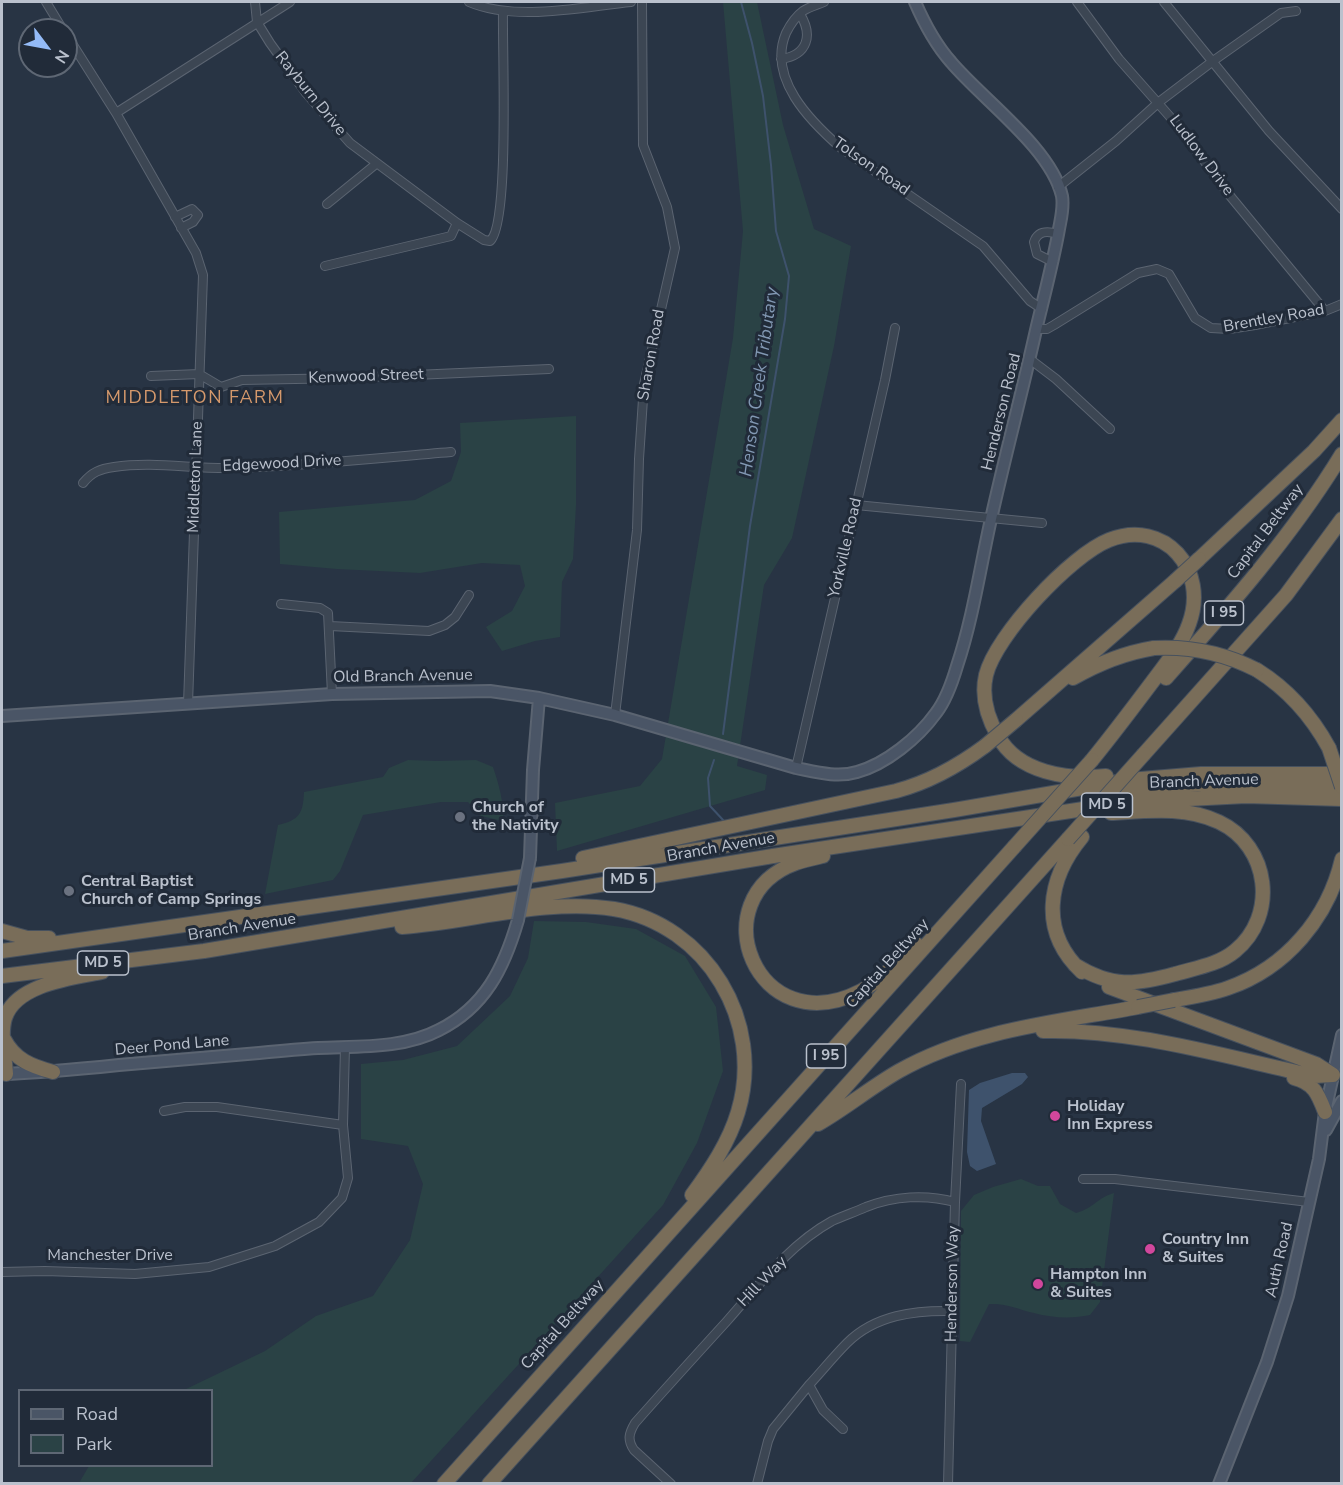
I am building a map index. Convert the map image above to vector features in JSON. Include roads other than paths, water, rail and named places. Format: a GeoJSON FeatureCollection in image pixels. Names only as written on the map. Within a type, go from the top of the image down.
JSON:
{"type":"FeatureCollection","features":[{"type":"Feature","properties":{"kind":"highway"},"geometry":{"type":"LineString","coordinates":[[443,888],[622,852],[896,791],[943,774],[985,746],[1016,720],[1199,559],[1314,451],[1341,420]]}},
{"type":"Feature","properties":{"kind":"highway","name":"Capital Beltway"},"geometry":{"type":"LineString","coordinates":[[444,1484],[1258,573],[1312,500],[1341,454]]}},
{"type":"Feature","properties":{"kind":"highway","name":"I 95"},"geometry":{"type":"LineString","coordinates":[[489,1484],[1075,838],[1286,595],[1341,519]]}},
{"type":"Feature","properties":{"kind":"highway"},"geometry":{"type":"LineString","coordinates":[[1092,760],[1171,658],[1184,635],[1193,612],[1194,586],[1185,562],[1170,547],[1161,542],[1130,535],[1101,544],[1063,574],[1007,635],[990,664],[985,690],[988,717],[1010,752],[1031,765],[1060,775],[1085,777],[1167,771],[1246,774]]}},
{"type":"Feature","properties":{"kind":"highway"},"geometry":{"type":"LineString","coordinates":[[954,810],[1200,784],[1340,795],[1329,748],[1306,711],[1289,694],[1257,670],[1207,651],[1189,648],[1154,648],[1133,651],[1093,667],[1016,720]]}},
{"type":"Feature","properties":{"kind":"highway","name":"Branch Avenue"},"geometry":{"type":"LineString","coordinates":[[2,951],[443,888],[954,810],[1130,780],[1190,775],[1341,774]]}},
{"type":"Feature","properties":{"kind":"highway","name":"Branch Avenue"},"geometry":{"type":"LineString","coordinates":[[2,976],[204,951],[933,831],[1130,802],[1246,796],[1340,795]]}},
{"type":"Feature","properties":{"kind":"highway"},"geometry":{"type":"LineString","coordinates":[[1013,819],[1156,810],[1182,813],[1209,818],[1221,823],[1242,838],[1257,860],[1264,887],[1261,913],[1243,944],[1224,959],[1151,981],[1129,984],[1108,981],[1075,965]]}},
{"type":"Feature","properties":{"kind":"highway"},"geometry":{"type":"LineString","coordinates":[[933,831],[796,863],[767,881],[751,904],[746,926],[748,952],[761,976],[779,993],[803,1002],[829,1002],[861,991],[883,976],[1014,847]]}},
{"type":"Feature","properties":{"kind":"highway"},"geometry":{"type":"LineString","coordinates":[[1075,838],[1059,874],[1052,905],[1054,929],[1058,942],[1075,965],[1096,982],[1316,1064],[1337,1076]]}},
{"type":"Feature","properties":{"kind":"highway"},"geometry":{"type":"LineString","coordinates":[[806,1132],[899,1070],[941,1051],[1011,1030],[1227,989],[1270,968],[1303,938],[1326,903],[1341,859]]}},
{"type":"Feature","properties":{"kind":"highway"},"geometry":{"type":"LineString","coordinates":[[325,932],[434,924],[542,909],[595,907],[614,909],[648,918],[680,937],[697,951],[720,979],[738,1019],[745,1060],[742,1094],[733,1127],[715,1161],[639,1265]]}},
{"type":"Feature","properties":{"kind":"highway"},"geometry":{"type":"LineString","coordinates":[[2,931],[27,938],[52,938],[129,929],[141,931]]}},
{"type":"Feature","properties":{"kind":"highway"},"geometry":{"type":"LineString","coordinates":[[4,1074],[4,1020],[11,1007],[27,993],[52,982],[204,951]]}},
{"type":"Feature","properties":{"kind":"highway"},"geometry":{"type":"LineString","coordinates":[[1011,1030],[1070,1030],[1117,1034],[1314,1076],[1337,1076]]}},
{"type":"Feature","properties":{"kind":"highway"},"geometry":{"type":"LineString","coordinates":[[3,1038],[13,1054],[20,1060],[53,1071]]}},
{"type":"Feature","properties":{"kind":"highway"},"geometry":{"type":"LineString","coordinates":[[1235,1059],[1251,1068],[1305,1081],[1315,1088],[1325,1112]]}},
{"type":"Feature","properties":{"kind":"street"},"geometry":{"type":"LineString","coordinates":[[46,2],[56,18]]}},
{"type":"Feature","properties":{"kind":"street","name":"Rayburn Drive"},"geometry":{"type":"LineString","coordinates":[[255,2],[257,22],[289,70],[324,116],[350,143],[458,223],[487,241],[493,239],[500,208],[503,132],[503,11]]}},
{"type":"Feature","properties":{"kind":"street"},"geometry":{"type":"LineString","coordinates":[[116,113],[290,2]]}},
{"type":"Feature","properties":{"kind":"street"},"geometry":{"type":"LineString","coordinates":[[469,2],[503,11],[551,10],[631,2]]}},
{"type":"Feature","properties":{"kind":"street","name":"Sharon Road"},"geometry":{"type":"LineString","coordinates":[[615,715],[637,530],[644,384],[675,248],[672,226],[662,189],[647,159],[643,145],[642,2]]}},
{"type":"Feature","properties":{"kind":"street"},"geometry":{"type":"LineString","coordinates":[[800,14],[808,29],[806,43],[798,54],[781,59],[785,36],[793,21],[800,14],[824,2]]}},
{"type":"Feature","properties":{"kind":"street","name":"Henderson Road"},"geometry":{"type":"LineString","coordinates":[[796,768],[822,774],[857,772],[876,765],[900,748],[935,715],[946,697],[967,634],[992,517],[1031,360],[1063,207],[1059,187],[1047,162],[951,62],[932,35],[915,2]]}},
{"type":"Feature","properties":{"kind":"street","name":"Ludlow Drive"},"geometry":{"type":"LineString","coordinates":[[1077,2],[1119,59],[1159,102],[1239,206],[1325,311]]}},
{"type":"Feature","properties":{"kind":"street"},"geometry":{"type":"LineString","coordinates":[[1164,2],[1269,131],[1341,209]]}},
{"type":"Feature","properties":{"kind":"street"},"geometry":{"type":"LineString","coordinates":[[1059,187],[1116,141],[1159,102],[1213,61],[1281,12],[1296,11]]}},
{"type":"Feature","properties":{"kind":"street","name":"Middleton Lane"},"geometry":{"type":"LineString","coordinates":[[78,53],[116,113],[196,253],[203,275],[188,704]]}},
{"type":"Feature","properties":{"kind":"street","name":"Tolson Road"},"geometry":{"type":"LineString","coordinates":[[781,59],[786,80],[798,102],[824,133],[841,148],[982,246],[1030,301],[1042,309]]}},
{"type":"Feature","properties":{"kind":"street"},"geometry":{"type":"LineString","coordinates":[[327,204],[376,164]]}},
{"type":"Feature","properties":{"kind":"street"},"geometry":{"type":"LineString","coordinates":[[175,217],[192,209],[197,212],[196,219],[181,228]]}},
{"type":"Feature","properties":{"kind":"street"},"geometry":{"type":"LineString","coordinates":[[325,266],[451,237],[458,223]]}},
{"type":"Feature","properties":{"kind":"street"},"geometry":{"type":"LineString","coordinates":[[1053,262],[1037,254],[1034,242],[1038,234],[1045,231],[1058,234]]}},
{"type":"Feature","properties":{"kind":"street","name":"Brentley Road"},"geometry":{"type":"LineString","coordinates":[[1036,329],[1047,329],[1138,273],[1157,269],[1169,274],[1195,318],[1211,328],[1229,329],[1325,311],[1341,304]]}},
{"type":"Feature","properties":{"kind":"street","name":"Yorkville Road"},"geometry":{"type":"LineString","coordinates":[[796,768],[895,328]]}},
{"type":"Feature","properties":{"kind":"street"},"geometry":{"type":"LineString","coordinates":[[1031,360],[1056,379],[1110,429]]}},
{"type":"Feature","properties":{"kind":"street","name":"Kenwood Street"},"geometry":{"type":"LineString","coordinates":[[152,376],[199,375],[221,387],[242,381],[549,369]]}},
{"type":"Feature","properties":{"kind":"street","name":"Edgewood Drive"},"geometry":{"type":"LineString","coordinates":[[83,483],[94,471],[116,466],[230,468],[451,452]]}},
{"type":"Feature","properties":{"kind":"street"},"geometry":{"type":"LineString","coordinates":[[856,505],[1042,523]]}},
{"type":"Feature","properties":{"kind":"street"},"geometry":{"type":"LineString","coordinates":[[330,626],[429,631],[445,625],[455,617],[470,595]]}},
{"type":"Feature","properties":{"kind":"street"},"geometry":{"type":"LineString","coordinates":[[281,604],[326,609],[330,626],[332,694]]}},
{"type":"Feature","properties":{"kind":"street","name":"Old Branch Avenue"},"geometry":{"type":"LineString","coordinates":[[2,716],[332,694],[476,690],[514,693],[615,715],[796,768]]}},
{"type":"Feature","properties":{"kind":"street"},"geometry":{"type":"LineString","coordinates":[[345,1047],[418,1038],[437,1031],[457,1020],[471,1008],[495,980],[504,964],[518,920],[530,858],[533,770],[539,698]]}},
{"type":"Feature","properties":{"kind":"street","name":"Auth Road"},"geometry":{"type":"LineString","coordinates":[[1219,1484],[1276,1336],[1288,1296],[1323,1136],[1325,1112],[1337,1076],[1341,1035]]}},
{"type":"Feature","properties":{"kind":"street","name":"Deer Pond Lane"},"geometry":{"type":"LineString","coordinates":[[4,1074],[345,1047]]}},
{"type":"Feature","properties":{"kind":"street","name":"Manchester Drive"},"geometry":{"type":"LineString","coordinates":[[2,1272],[135,1274],[209,1267],[275,1246],[319,1222],[342,1198],[348,1178],[343,1125],[345,1047]]}},
{"type":"Feature","properties":{"kind":"street","name":"Henderson Way"},"geometry":{"type":"LineString","coordinates":[[948,1484],[955,1202],[961,1084]]}},
{"type":"Feature","properties":{"kind":"street"},"geometry":{"type":"LineString","coordinates":[[1323,1136],[1341,1101]]}},
{"type":"Feature","properties":{"kind":"street"},"geometry":{"type":"LineString","coordinates":[[164,1112],[185,1107],[217,1107],[343,1125]]}},
{"type":"Feature","properties":{"kind":"street"},"geometry":{"type":"LineString","coordinates":[[1083,1179],[1115,1179],[1309,1202]]}},
{"type":"Feature","properties":{"kind":"street","name":"Hill Way"},"geometry":{"type":"LineString","coordinates":[[671,1484],[634,1450],[629,1439],[630,1432],[635,1423],[772,1272],[814,1233],[842,1217],[886,1200],[934,1197],[955,1202]]}},
{"type":"Feature","properties":{"kind":"street"},"geometry":{"type":"LineString","coordinates":[[757,1484],[773,1429],[848,1341],[864,1330],[905,1312],[952,1311]]}},
{"type":"Feature","properties":{"kind":"street"},"geometry":{"type":"LineString","coordinates":[[809,1385],[823,1410],[843,1429]]}},
{"type":"Feature","properties":{"kind":"water"},"geometry":{"type":"Polygon","coordinates":[[[1012,1073],[1025,1073],[1028,1077],[1022,1084],[982,1108],[981,1121],[996,1164],[977,1171],[970,1166],[967,1152],[969,1090],[980,1083],[1012,1073]]]}},
{"type":"Feature","properties":{"kind":"waterway","name":"Henson Creek Tributary"},"geometry":{"type":"LineString","coordinates":[[723,734],[750,526],[785,319],[789,276],[776,231],[763,96],[741,2]]}},
{"type":"Feature","properties":{"kind":"waterway","name":"Henson Creek Tributary"},"geometry":{"type":"LineString","coordinates":[[714,760],[708,778],[710,806],[724,821]]}},
{"type":"Feature","properties":{"kind":"place","name":"Church of the Nativity"},"geometry":{"type":"Point","coordinates":[460,817]}},
{"type":"Feature","properties":{"kind":"place","name":"Central Baptist Church of Camp Springs"},"geometry":{"type":"Point","coordinates":[69,891]}},
{"type":"Feature","properties":{"kind":"place","name":"Holiday Inn Express"},"geometry":{"type":"Point","coordinates":[1055,1116]}},
{"type":"Feature","properties":{"kind":"place","name":"Country Inn & Suites"},"geometry":{"type":"Point","coordinates":[1150,1249]}},
{"type":"Feature","properties":{"kind":"place","name":"Hampton Inn & Suites"},"geometry":{"type":"Point","coordinates":[1038,1284]}},
{"type":"Feature","properties":{"kind":"district","name":"MIDDLETON FARM"},"geometry":{"type":"Point","coordinates":[195,399]}}]}
